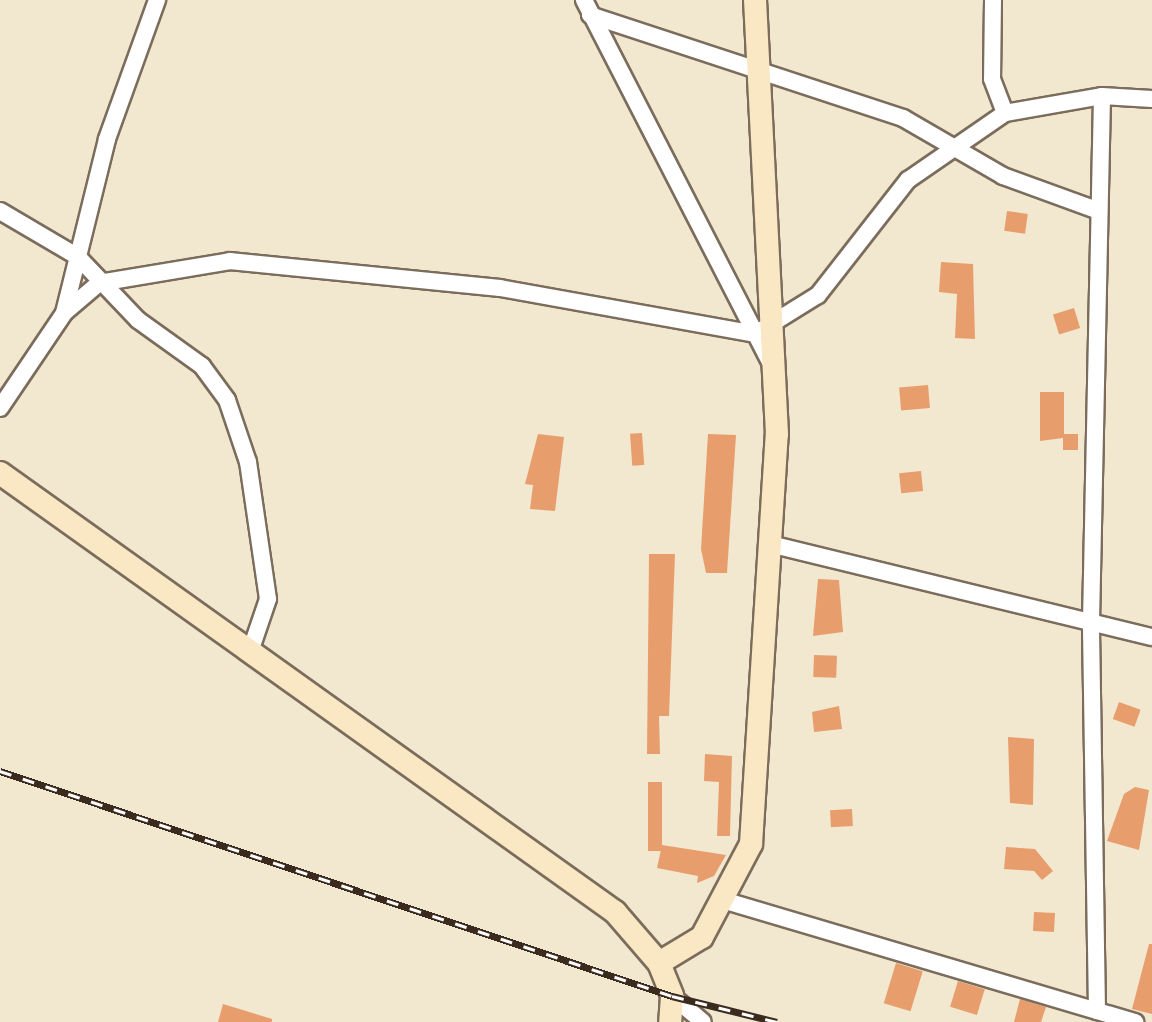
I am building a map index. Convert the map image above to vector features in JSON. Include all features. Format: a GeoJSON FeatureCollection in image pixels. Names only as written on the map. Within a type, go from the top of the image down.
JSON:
{"type":"FeatureCollection","features":[{"type":"Feature","properties":{"kind":"main road"},"geometry":{"type":"LineString","coordinates":[[659,963],[702,937],[726,901],[751,844],[770,544],[773,369],[763,331],[755,0]]}},
{"type":"Feature","properties":{"kind":"main road"},"geometry":{"type":"LineString","coordinates":[[0,473],[615,912],[659,963],[672,996],[670,1022]]}},
{"type":"Feature","properties":{"kind":"street"},"geometry":{"type":"LineString","coordinates":[[64,313],[107,139],[157,0]]}},
{"type":"Feature","properties":{"kind":"street"},"geometry":{"type":"LineString","coordinates":[[993,0],[992,79],[1005,113]]}},
{"type":"Feature","properties":{"kind":"street"},"geometry":{"type":"LineString","coordinates":[[587,7],[758,70],[903,118],[1003,176],[1099,211]]}},
{"type":"Feature","properties":{"kind":"street"},"geometry":{"type":"LineString","coordinates":[[587,7],[763,331]]}},
{"type":"Feature","properties":{"kind":"street"},"geometry":{"type":"LineString","coordinates":[[1097,1011],[1091,622],[1102,96]]}},
{"type":"Feature","properties":{"kind":"street"},"geometry":{"type":"LineString","coordinates":[[0,408],[64,313],[99,283],[230,261],[500,288],[763,331],[818,295],[908,180],[952,144],[1005,113],[1102,96],[1152,99]]}},
{"type":"Feature","properties":{"kind":"street"},"geometry":{"type":"LineString","coordinates":[[0,211],[78,257],[99,283],[202,366],[227,400],[248,462],[268,599],[250,652]]}},
{"type":"Feature","properties":{"kind":"street"},"geometry":{"type":"LineString","coordinates":[[770,544],[1152,637]]}},
{"type":"Feature","properties":{"kind":"street"},"geometry":{"type":"LineString","coordinates":[[726,901],[1135,1022]]}},
{"type":"Feature","properties":{"kind":"street"},"geometry":{"type":"LineString","coordinates":[[672,996],[703,1022]]}},
{"type":"Feature","properties":{"kind":"building"},"geometry":{"type":"Polygon","coordinates":[[[1007,211],[1028,214],[1025,234],[1004,231],[1007,211]]]}},
{"type":"Feature","properties":{"kind":"building"},"geometry":{"type":"Polygon","coordinates":[[[941,262],[973,264],[975,339],[955,338],[957,294],[939,292],[941,262]]]}},
{"type":"Feature","properties":{"kind":"building"},"geometry":{"type":"Polygon","coordinates":[[[1074,308],[1080,328],[1059,335],[1053,314],[1074,308]]]}},
{"type":"Feature","properties":{"kind":"building"},"geometry":{"type":"Polygon","coordinates":[[[928,385],[930,408],[901,410],[899,388],[928,385]]]}},
{"type":"Feature","properties":{"kind":"building"},"geometry":{"type":"Polygon","coordinates":[[[1040,392],[1064,392],[1064,434],[1078,434],[1078,450],[1063,450],[1063,438],[1040,441],[1040,392]]]}},
{"type":"Feature","properties":{"kind":"building"},"geometry":{"type":"Polygon","coordinates":[[[642,433],[644,465],[632,466],[630,434],[642,433]]]}},
{"type":"Feature","properties":{"kind":"building"},"geometry":{"type":"Polygon","coordinates":[[[538,434],[564,437],[555,511],[530,509],[533,485],[525,484],[538,434]]]}},
{"type":"Feature","properties":{"kind":"building"},"geometry":{"type":"Polygon","coordinates":[[[708,434],[736,435],[727,573],[706,573],[701,549],[708,434]]]}},
{"type":"Feature","properties":{"kind":"building"},"geometry":{"type":"Polygon","coordinates":[[[921,471],[923,491],[901,493],[899,473],[921,471]]]}},
{"type":"Feature","properties":{"kind":"building"},"geometry":{"type":"Polygon","coordinates":[[[649,554],[675,554],[669,716],[659,716],[660,754],[647,754],[649,554]]]}},
{"type":"Feature","properties":{"kind":"building"},"geometry":{"type":"Polygon","coordinates":[[[818,579],[839,580],[843,632],[813,636],[818,579]]]}},
{"type":"Feature","properties":{"kind":"building"},"geometry":{"type":"Polygon","coordinates":[[[814,655],[837,656],[836,678],[813,677],[814,655]]]}},
{"type":"Feature","properties":{"kind":"building"},"geometry":{"type":"Polygon","coordinates":[[[1119,702],[1141,710],[1134,727],[1113,719],[1119,702]]]}},
{"type":"Feature","properties":{"kind":"building"},"geometry":{"type":"Polygon","coordinates":[[[839,706],[842,729],[814,732],[812,712],[839,706]]]}},
{"type":"Feature","properties":{"kind":"building"},"geometry":{"type":"Polygon","coordinates":[[[1008,737],[1034,739],[1033,805],[1010,803],[1008,737]]]}},
{"type":"Feature","properties":{"kind":"building"},"geometry":{"type":"Polygon","coordinates":[[[705,754],[732,756],[730,836],[717,836],[719,782],[704,781],[705,754]]]}},
{"type":"Feature","properties":{"kind":"building"},"geometry":{"type":"Polygon","coordinates":[[[648,782],[662,782],[662,851],[648,851],[648,782]]]}},
{"type":"Feature","properties":{"kind":"building"},"geometry":{"type":"Polygon","coordinates":[[[1135,787],[1149,790],[1139,850],[1107,841],[1124,794],[1135,787]]]}},
{"type":"Feature","properties":{"kind":"building"},"geometry":{"type":"Polygon","coordinates":[[[852,809],[853,826],[831,827],[830,810],[852,809]]]}},
{"type":"Feature","properties":{"kind":"building"},"geometry":{"type":"Polygon","coordinates":[[[662,845],[726,855],[714,876],[697,883],[698,876],[657,868],[662,845]]]}},
{"type":"Feature","properties":{"kind":"building"},"geometry":{"type":"Polygon","coordinates":[[[1006,847],[1035,849],[1053,871],[1042,880],[1034,871],[1004,869],[1006,847]]]}},
{"type":"Feature","properties":{"kind":"building"},"geometry":{"type":"Polygon","coordinates":[[[1034,912],[1055,913],[1054,932],[1033,931],[1034,912]]]}},
{"type":"Feature","properties":{"kind":"building"},"geometry":{"type":"Polygon","coordinates":[[[1149,944],[1152,944],[1152,1014],[1132,1009],[1149,944]]]}},
{"type":"Feature","properties":{"kind":"building"},"geometry":{"type":"Polygon","coordinates":[[[896,963],[923,971],[910,1011],[884,1003],[896,963]]]}},
{"type":"Feature","properties":{"kind":"building"},"geometry":{"type":"Polygon","coordinates":[[[958,981],[985,989],[977,1015],[950,1007],[958,981]]]}},
{"type":"Feature","properties":{"kind":"building"},"geometry":{"type":"Polygon","coordinates":[[[1020,999],[1046,1007],[1041,1022],[1014,1022],[1020,999]]]}},
{"type":"Feature","properties":{"kind":"building"},"geometry":{"type":"Polygon","coordinates":[[[223,1004],[272,1019],[272,1022],[218,1022],[223,1004]]]}},
{"type":"Feature","properties":{"kind":"railway"},"geometry":{"type":"LineString","coordinates":[[0,771],[672,996],[777,1022]]}}]}
